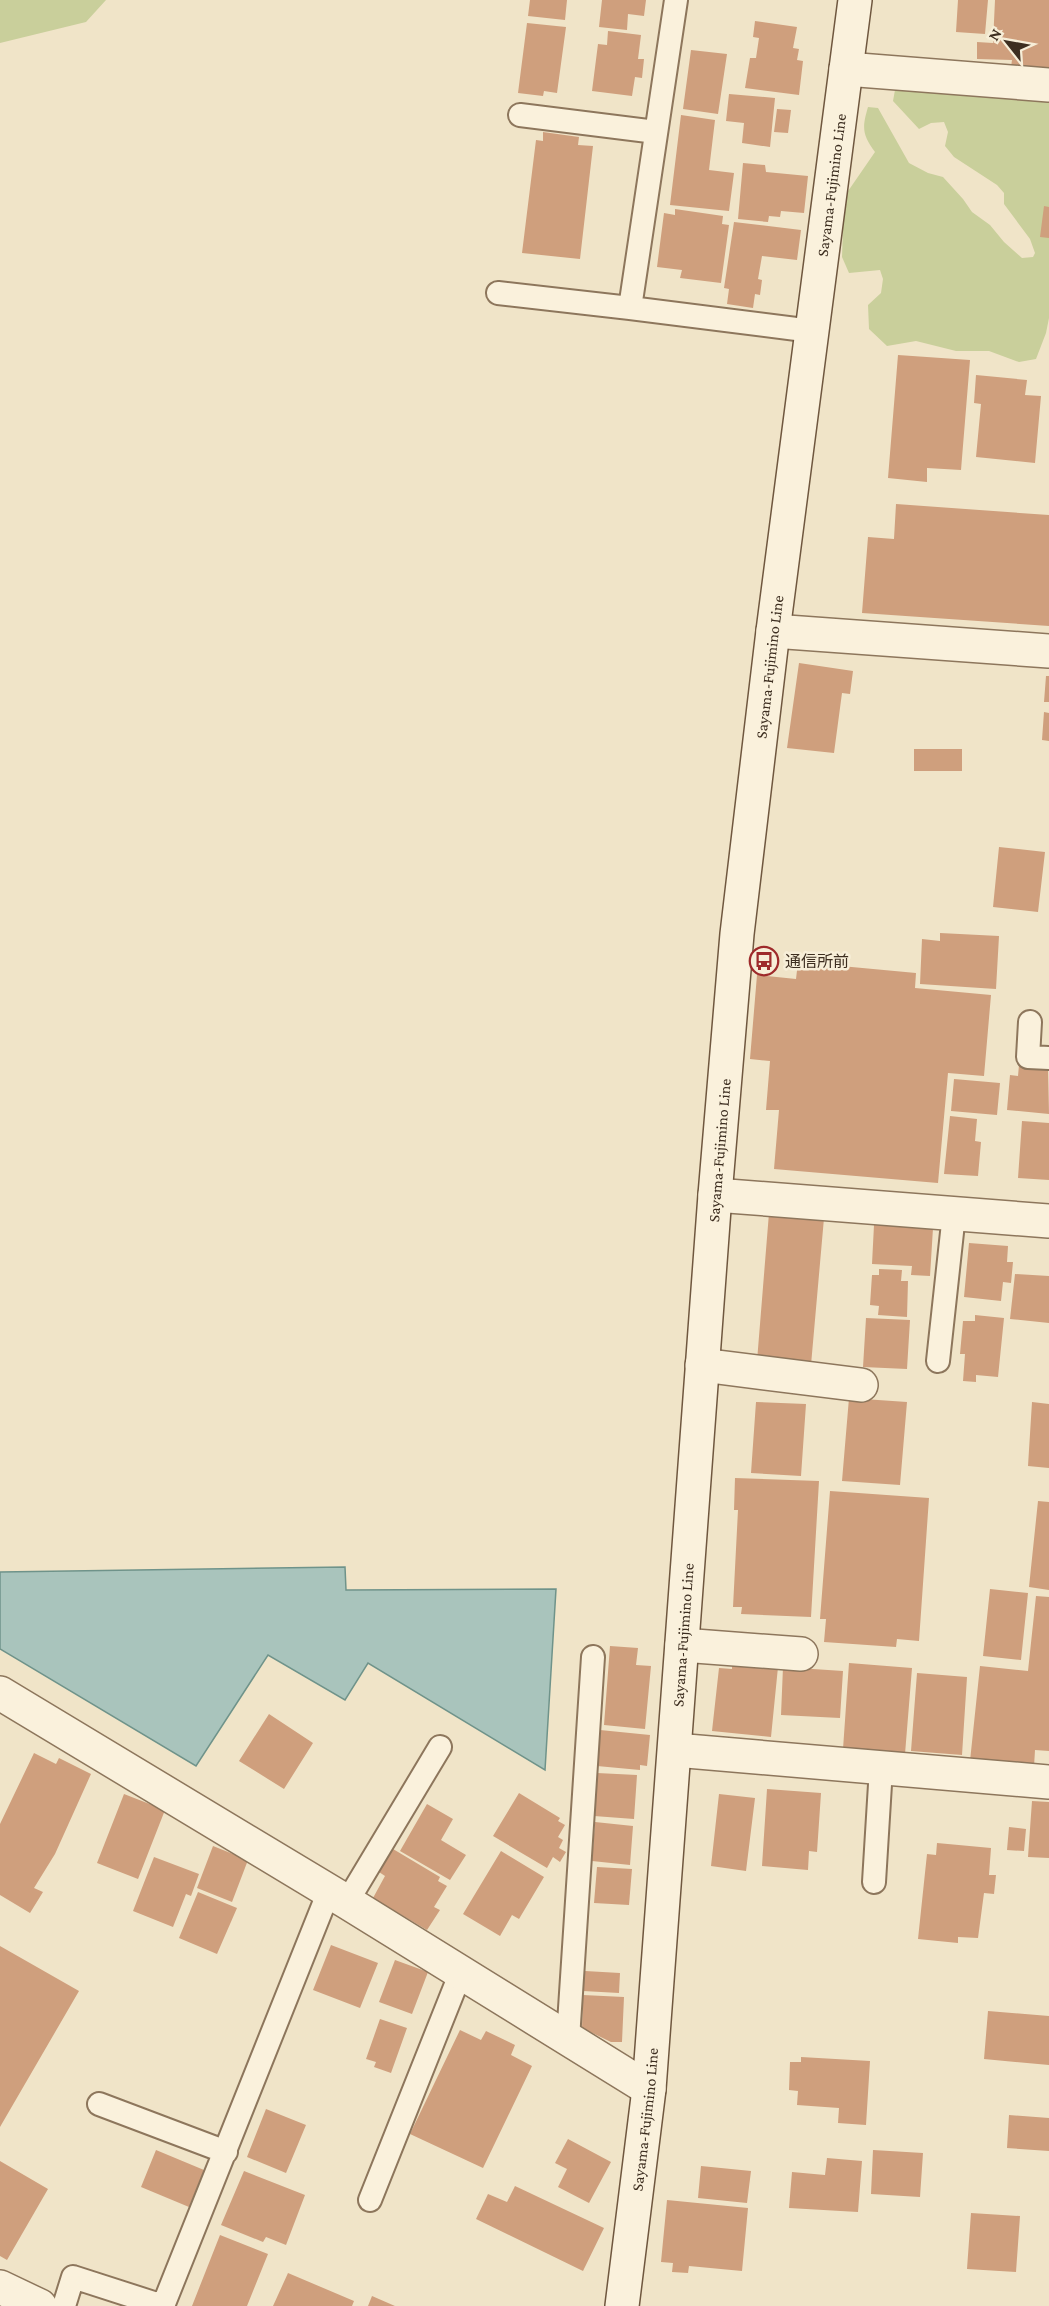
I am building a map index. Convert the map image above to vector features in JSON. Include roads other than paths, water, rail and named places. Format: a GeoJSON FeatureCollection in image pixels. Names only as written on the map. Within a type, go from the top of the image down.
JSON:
{"type":"FeatureCollection","features":[{"type":"Feature","properties":{"kind":"main road","name":"Sayama-Fujimino Line"},"geometry":{"type":"LineString","coordinates":[[622,2306],[650,2089],[702,1365],[736,934],[855,0]]}},
{"type":"Feature","properties":{"kind":"main road"},"geometry":{"type":"LineString","coordinates":[[846,69],[1049,85]]}},
{"type":"Feature","properties":{"kind":"main road"},"geometry":{"type":"LineString","coordinates":[[773,631],[1049,651]]}},
{"type":"Feature","properties":{"kind":"main road"},"geometry":{"type":"LineString","coordinates":[[715,1195],[1049,1221]]}},
{"type":"Feature","properties":{"kind":"main road"},"geometry":{"type":"LineString","coordinates":[[702,1365],[861,1384]]}},
{"type":"Feature","properties":{"kind":"main road"},"geometry":{"type":"LineString","coordinates":[[682,1645],[801,1654]]}},
{"type":"Feature","properties":{"kind":"main road"},"geometry":{"type":"LineString","coordinates":[[0,1693],[338,1896],[650,2089]]}},
{"type":"Feature","properties":{"kind":"main road"},"geometry":{"type":"LineString","coordinates":[[675,1750],[1049,1782]]}},
{"type":"Feature","properties":{"kind":"main road"},"geometry":{"type":"LineString","coordinates":[[0,2287],[40,2306]]}},
{"type":"Feature","properties":{"kind":"lane"},"geometry":{"type":"LineString","coordinates":[[630,308],[676,0]]}},
{"type":"Feature","properties":{"kind":"lane"},"geometry":{"type":"LineString","coordinates":[[520,115],[656,132]]}},
{"type":"Feature","properties":{"kind":"lane"},"geometry":{"type":"LineString","coordinates":[[498,293],[812,331]]}},
{"type":"Feature","properties":{"kind":"lane"},"geometry":{"type":"LineString","coordinates":[[1030,1022],[1028,1057],[1049,1058]]}},
{"type":"Feature","properties":{"kind":"lane"},"geometry":{"type":"LineString","coordinates":[[938,1361],[954,1214]]}},
{"type":"Feature","properties":{"kind":"lane"},"geometry":{"type":"LineString","coordinates":[[568,2038],[593,1657]]}},
{"type":"Feature","properties":{"kind":"lane"},"geometry":{"type":"LineString","coordinates":[[64,2306],[73,2277],[163,2306],[226,2152],[338,1896],[440,1747]]}},
{"type":"Feature","properties":{"kind":"lane"},"geometry":{"type":"LineString","coordinates":[[874,1882],[881,1768]]}},
{"type":"Feature","properties":{"kind":"lane"},"geometry":{"type":"LineString","coordinates":[[370,2200],[461,1972]]}},
{"type":"Feature","properties":{"kind":"lane"},"geometry":{"type":"LineString","coordinates":[[99,2104],[226,2152]]}},
{"type":"Feature","properties":{"kind":"water"},"geometry":{"type":"Polygon","coordinates":[[[345,1567],[346,1590],[556,1589],[545,1770],[368,1663],[345,1700],[268,1655],[196,1766],[0,1649],[0,1572],[345,1567]]]}},
{"type":"Feature","properties":{"kind":"place","name":"通信所前"},"geometry":{"type":"Point","coordinates":[764,961]}}]}
